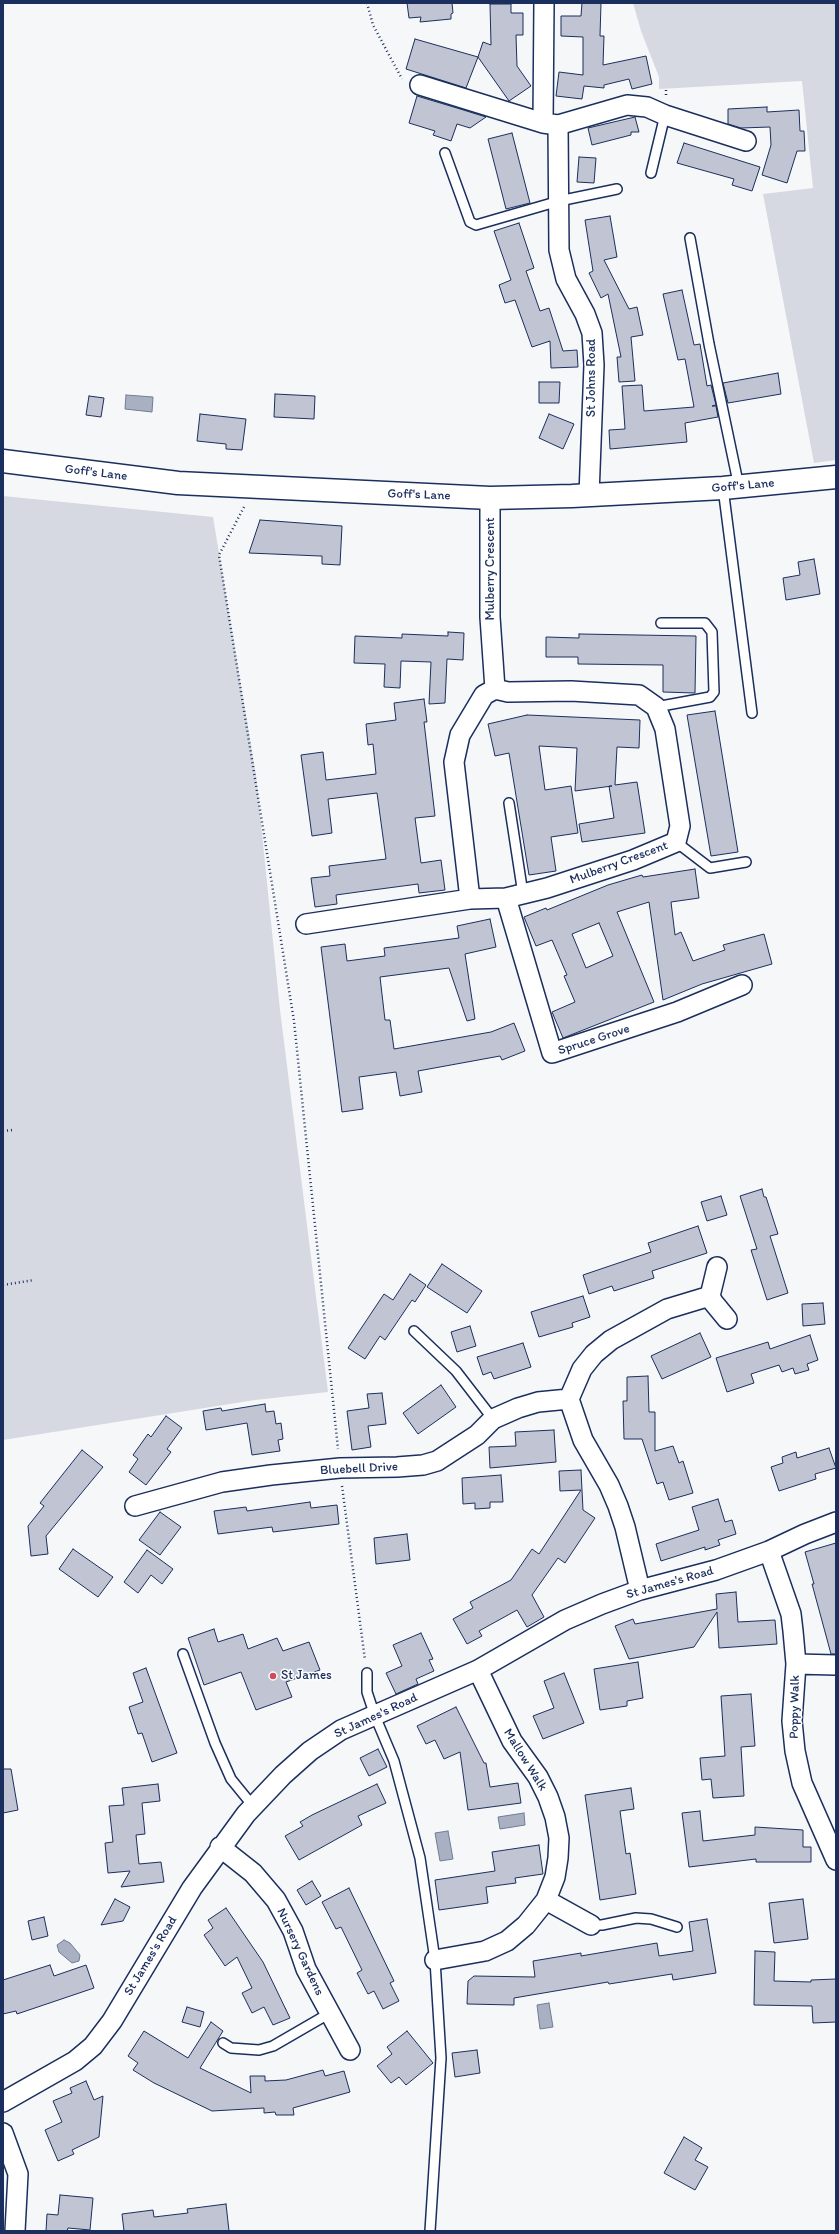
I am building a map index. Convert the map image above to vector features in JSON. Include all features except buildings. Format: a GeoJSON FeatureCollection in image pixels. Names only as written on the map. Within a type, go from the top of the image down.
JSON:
{"type":"FeatureCollection","features":[{"type":"Feature","properties":{"kind":"main road","name":"Goff's Lane"},"geometry":{"type":"LineString","coordinates":[[3,461],[178,483],[490,498],[589,495],[731,487],[836,477]]}},
{"type":"Feature","properties":{"kind":"street","name":"St Johns Road"},"geometry":{"type":"LineString","coordinates":[[544,3],[551,124],[559,201],[560,250],[566,278],[585,314],[592,333],[594,365],[589,495]]}},
{"type":"Feature","properties":{"kind":"street"},"geometry":{"type":"LineString","coordinates":[[420,85],[551,124],[627,105],[647,108],[746,141]]}},
{"type":"Feature","properties":{"kind":"street","name":"Mulberry Crescent"},"geometry":{"type":"LineString","coordinates":[[490,498],[490,617],[495,689]]}},
{"type":"Feature","properties":{"kind":"street"},"geometry":{"type":"LineString","coordinates":[[470,899],[454,762],[460,735],[484,695],[495,689],[508,692],[571,691],[639,695],[656,707]]}},
{"type":"Feature","properties":{"kind":"street","name":"Mulberry Crescent"},"geometry":{"type":"LineString","coordinates":[[306,924],[470,899],[515,896],[548,888],[633,860],[676,842],[680,826],[665,729],[656,707]]}},
{"type":"Feature","properties":{"kind":"street","name":"Spruce Grove"},"geometry":{"type":"LineString","coordinates":[[515,896],[552,1053],[677,1012],[742,985]]}},
{"type":"Feature","properties":{"kind":"street"},"geometry":{"type":"LineString","coordinates":[[717,1267],[710,1296],[712,1302],[727,1319]]}},
{"type":"Feature","properties":{"kind":"street"},"geometry":{"type":"LineString","coordinates":[[640,1590],[625,1527],[618,1506],[583,1440],[568,1399],[582,1368],[594,1354],[611,1340],[667,1309],[710,1296]]}},
{"type":"Feature","properties":{"kind":"street","name":"Bluebell Drive"},"geometry":{"type":"LineString","coordinates":[[135,1506],[222,1482],[271,1475],[340,1468],[403,1467],[423,1465],[437,1460],[477,1435],[493,1419],[524,1406],[568,1399]]}},
{"type":"Feature","properties":{"kind":"street","name":"St James's Road"},"geometry":{"type":"LineString","coordinates":[[3,2102],[74,2061],[93,2046],[112,2021],[192,1888],[220,1847],[253,1806],[283,1775],[310,1752],[341,1730],[478,1670],[565,1620],[640,1590],[683,1580],[768,1551],[836,1522]]}},
{"type":"Feature","properties":{"kind":"street","name":"Poppy Walk"},"geometry":{"type":"LineString","coordinates":[[768,1551],[791,1614],[796,1664],[792,1721],[795,1751],[802,1783],[836,1860]]}},
{"type":"Feature","properties":{"kind":"street"},"geometry":{"type":"LineString","coordinates":[[796,1664],[836,1665]]}},
{"type":"Feature","properties":{"kind":"street","name":"Mallow Walk"},"geometry":{"type":"LineString","coordinates":[[435,1960],[485,1951],[507,1941],[526,1925],[546,1900],[554,1877],[558,1858],[559,1838],[555,1817],[538,1777],[512,1741],[478,1670]]}},
{"type":"Feature","properties":{"kind":"street","name":"Nursery Gardens"},"geometry":{"type":"LineString","coordinates":[[220,1847],[253,1873],[276,1900],[293,1931],[306,1969],[350,2050]]}},
{"type":"Feature","properties":{"kind":"street"},"geometry":{"type":"LineString","coordinates":[[546,1900],[591,1925]]}},
{"type":"Feature","properties":{"kind":"street"},"geometry":{"type":"LineString","coordinates":[[3,2133],[18,2174],[16,2231]]}},
{"type":"Feature","properties":{"kind":"lane"},"geometry":{"type":"LineString","coordinates":[[651,173],[665,115]]}},
{"type":"Feature","properties":{"kind":"lane"},"geometry":{"type":"LineString","coordinates":[[445,153],[470,222],[476,225],[559,201],[616,189]]}},
{"type":"Feature","properties":{"kind":"lane"},"geometry":{"type":"LineString","coordinates":[[690,238],[709,344],[731,487],[752,713]]}},
{"type":"Feature","properties":{"kind":"lane"},"geometry":{"type":"LineString","coordinates":[[656,707],[710,697],[714,692],[712,632],[705,623],[661,623]]}},
{"type":"Feature","properties":{"kind":"lane"},"geometry":{"type":"LineString","coordinates":[[509,803],[515,896]]}},
{"type":"Feature","properties":{"kind":"lane"},"geometry":{"type":"LineString","coordinates":[[676,842],[710,868],[746,862]]}},
{"type":"Feature","properties":{"kind":"lane"},"geometry":{"type":"LineString","coordinates":[[414,1331],[456,1371],[493,1419]]}},
{"type":"Feature","properties":{"kind":"lane"},"geometry":{"type":"LineString","coordinates":[[183,1654],[214,1743],[231,1779],[253,1806]]}},
{"type":"Feature","properties":{"kind":"lane"},"geometry":{"type":"LineString","coordinates":[[367,1673],[367,1692],[375,1716],[394,1761],[420,1858],[435,1960],[441,2058],[430,2231]]}},
{"type":"Feature","properties":{"kind":"lane"},"geometry":{"type":"LineString","coordinates":[[591,1925],[602,1925],[636,1918],[651,1919],[677,1927]]}},
{"type":"Feature","properties":{"kind":"lane"},"geometry":{"type":"LineString","coordinates":[[223,2043],[231,2048],[259,2050],[272,2046],[330,2013]]}},
{"type":"Feature","properties":{"kind":"path"},"geometry":{"type":"LineString","coordinates":[[367,3],[373,25],[402,79],[420,85]]}},
{"type":"Feature","properties":{"kind":"path"},"geometry":{"type":"LineString","coordinates":[[254,487],[219,555],[294,1021],[340,1468],[367,1673]]}},
{"type":"Feature","properties":{"kind":"path"},"geometry":{"type":"LineString","coordinates":[[3,1131],[13,1130]]}},
{"type":"Feature","properties":{"kind":"path"},"geometry":{"type":"LineString","coordinates":[[3,1285],[34,1280]]}},
{"type":"Feature","properties":{"kind":"shaded area"},"geometry":{"type":"Polygon","coordinates":[[[633,3],[836,3],[836,460],[814,463],[763,194],[813,188],[802,81],[659,89],[659,77],[641,31],[633,3]]]}},
{"type":"Feature","properties":{"kind":"shaded area"},"geometry":{"type":"Polygon","coordinates":[[[3,496],[213,517],[256,775],[280,1010],[328,1392],[255,1400],[3,1440],[3,496]]]}},
{"type":"Feature","properties":{"kind":"water"},"geometry":{"type":"Polygon","coordinates":[[[126,395],[153,397],[152,412],[125,409],[126,395]]]}},
{"type":"Feature","properties":{"kind":"water"},"geometry":{"type":"Polygon","coordinates":[[[524,1813],[525,1825],[500,1829],[498,1817],[524,1813]]]}},
{"type":"Feature","properties":{"kind":"water"},"geometry":{"type":"Polygon","coordinates":[[[448,1831],[453,1859],[440,1861],[435,1833],[448,1831]]]}},
{"type":"Feature","properties":{"kind":"water"},"geometry":{"type":"Polygon","coordinates":[[[64,1940],[70,1943],[80,1955],[79,1961],[72,1963],[59,1952],[57,1945],[64,1940]]]}},
{"type":"Feature","properties":{"kind":"water"},"geometry":{"type":"Polygon","coordinates":[[[549,2003],[553,2027],[540,2029],[537,2005],[549,2003]]]}},
{"type":"Feature","properties":{"kind":"place","name":"St James"},"geometry":{"type":"Point","coordinates":[273,1676]}}]}
